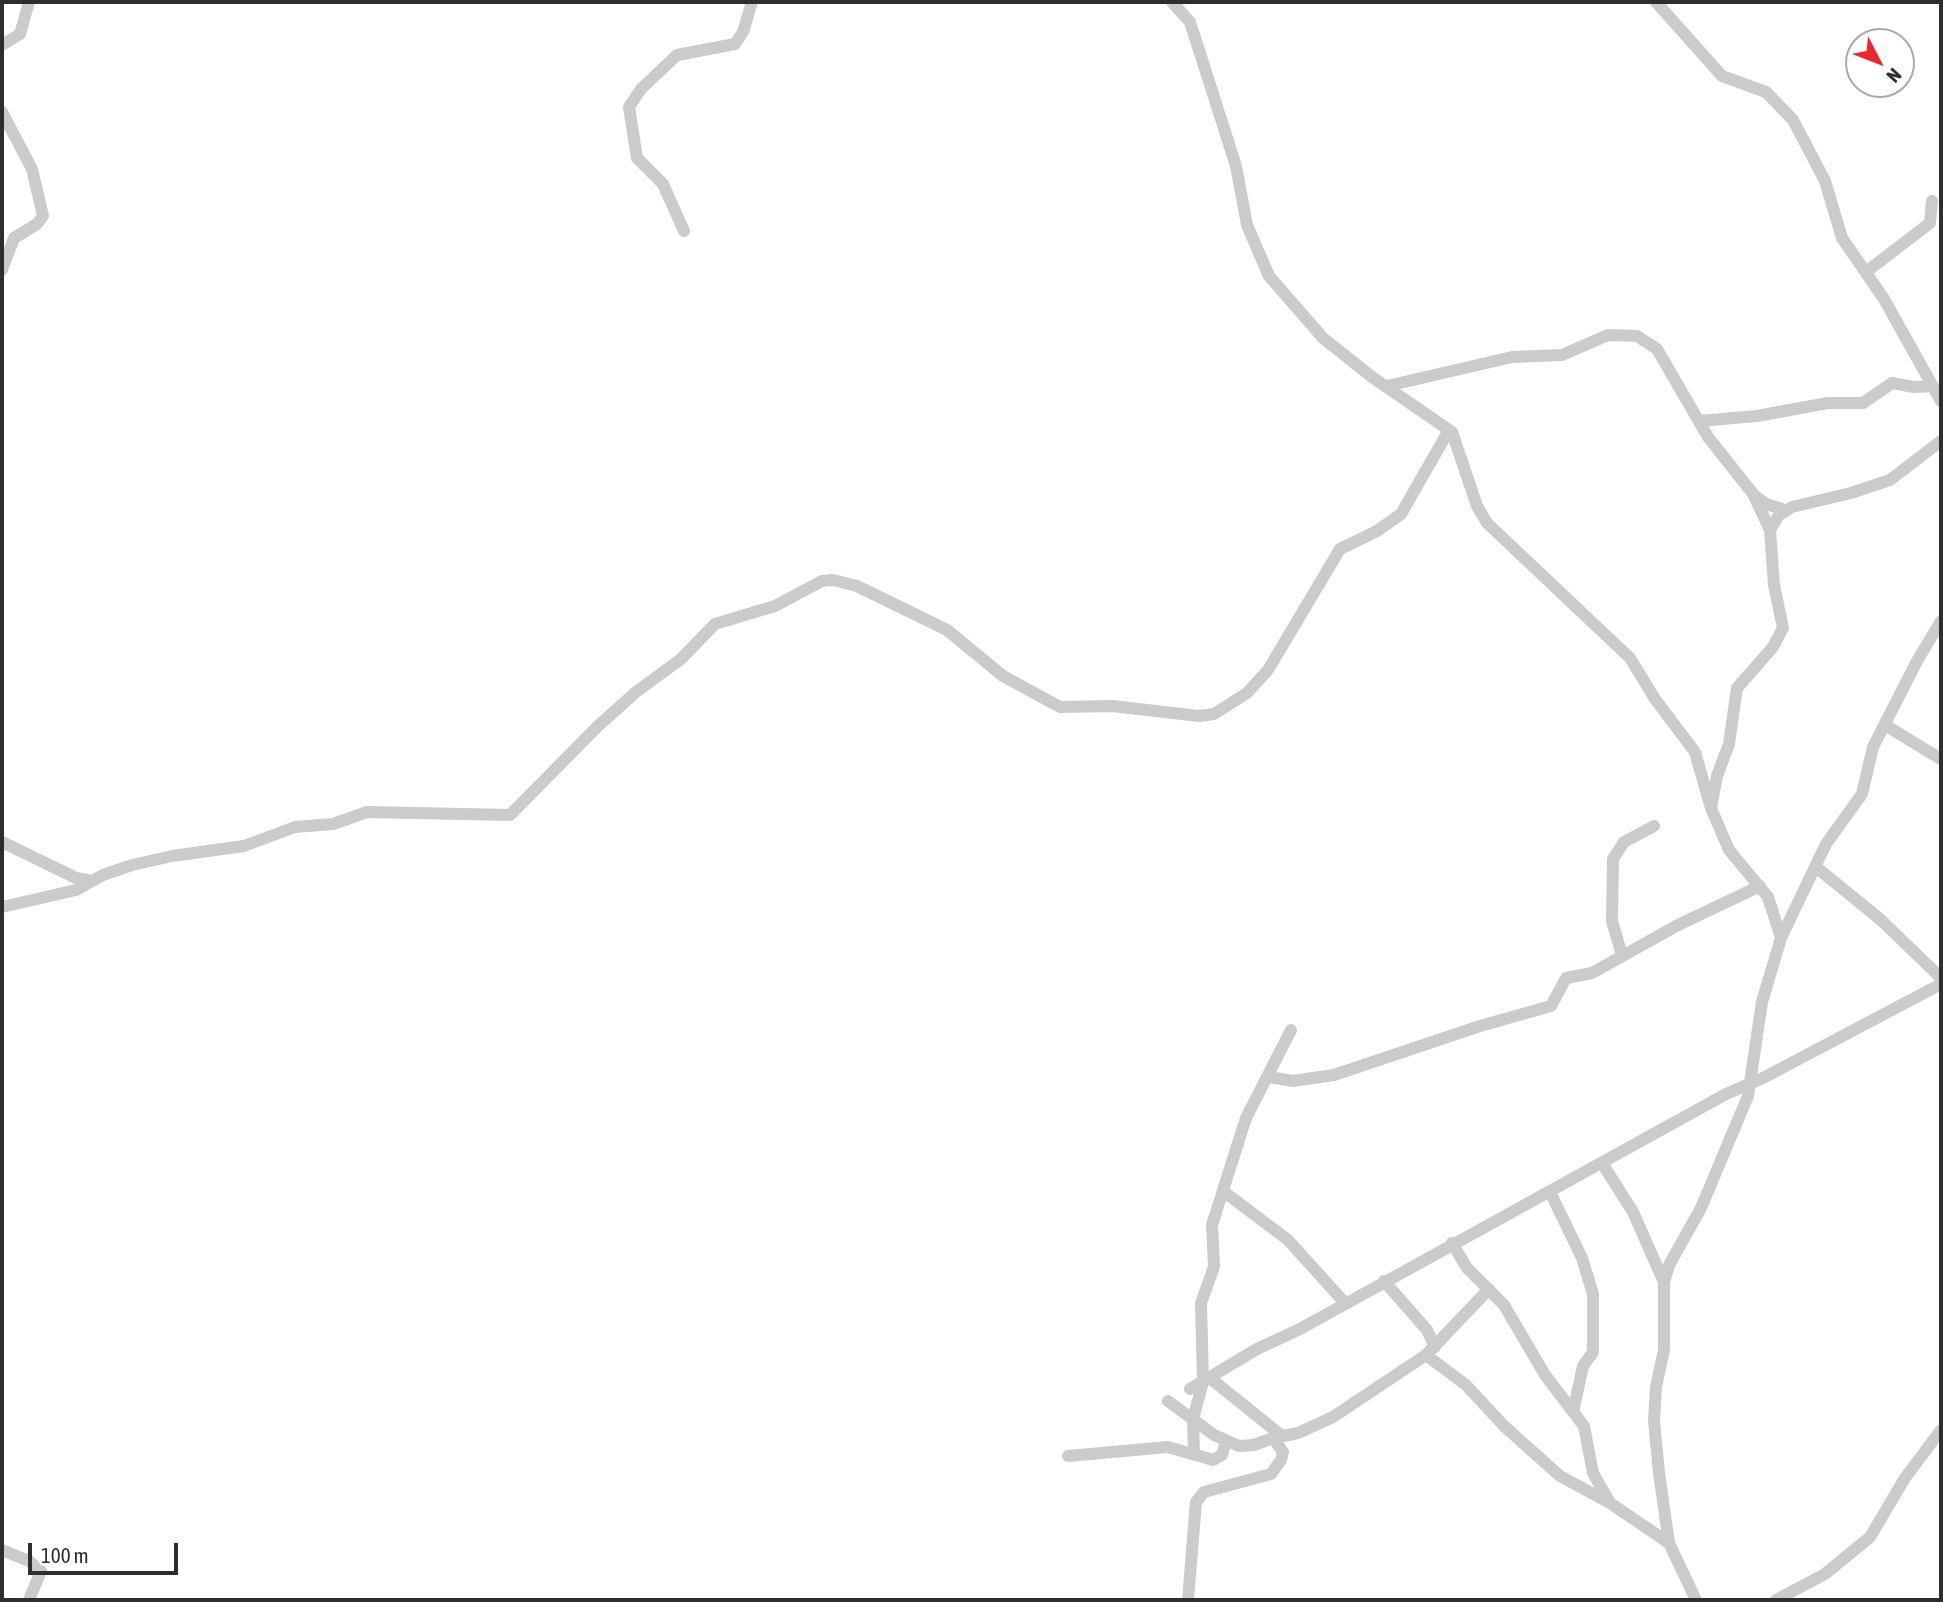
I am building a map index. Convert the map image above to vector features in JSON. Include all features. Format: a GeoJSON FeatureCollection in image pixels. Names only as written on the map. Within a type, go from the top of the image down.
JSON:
{"type":"FeatureCollection","features":[{"type":"Feature","properties":{"kind":"street"},"geometry":{"type":"LineString","coordinates":[[2,45],[20,34],[29,2]]}},
{"type":"Feature","properties":{"kind":"street"},"geometry":{"type":"LineString","coordinates":[[684,231],[663,184],[637,158],[629,107],[641,89],[677,55],[686,50],[718,49],[735,44],[743,32],[752,2]]}},
{"type":"Feature","properties":{"kind":"street"},"geometry":{"type":"LineString","coordinates":[[1172,2],[1190,22],[1236,166],[1247,225],[1269,276],[1323,338],[1450,430],[1477,506],[1487,523],[1588,621],[1625,651],[1695,752],[1711,808],[1729,850],[1768,897],[1781,938]]}},
{"type":"Feature","properties":{"kind":"street"},"geometry":{"type":"LineString","coordinates":[[1656,2],[1722,76],[1766,92],[1793,120],[1825,181],[1842,238],[1866,272],[1941,401]]}},
{"type":"Feature","properties":{"kind":"street"},"geometry":{"type":"LineString","coordinates":[[2,112],[32,169],[43,216],[37,224],[13,238],[2,270]]}},
{"type":"Feature","properties":{"kind":"street"},"geometry":{"type":"LineString","coordinates":[[1866,272],[1930,223],[1932,201]]}},
{"type":"Feature","properties":{"kind":"street"},"geometry":{"type":"LineString","coordinates":[[1387,386],[1512,357],[1562,355],[1602,337],[1625,333],[1644,339],[1655,347],[1720,453],[1754,495],[1766,504],[1785,510],[1890,480],[1941,441]]}},
{"type":"Feature","properties":{"kind":"street"},"geometry":{"type":"LineString","coordinates":[[1699,421],[1757,416],[1823,403],[1863,403],[1892,383],[1914,387],[1933,386]]}},
{"type":"Feature","properties":{"kind":"street"},"geometry":{"type":"LineString","coordinates":[[2,907],[72,891],[132,865],[172,856],[244,846],[295,827],[332,824],[372,811],[510,815],[598,726],[636,692],[681,659],[715,624],[775,606],[822,581],[841,581],[857,586],[947,631],[1003,676],[1060,707],[1111,706],[1199,716],[1214,714],[1247,693],[1268,670],[1339,549],[1377,531],[1401,514],[1450,430]]}},
{"type":"Feature","properties":{"kind":"street"},"geometry":{"type":"LineString","coordinates":[[1711,808],[1717,776],[1729,744],[1737,688],[1781,634],[1770,530],[1754,495]]}},
{"type":"Feature","properties":{"kind":"street"},"geometry":{"type":"LineString","coordinates":[[1770,530],[1785,510]]}},
{"type":"Feature","properties":{"kind":"street"},"geometry":{"type":"LineString","coordinates":[[1696,1600],[1669,1543],[1654,1421],[1656,1387],[1664,1350],[1664,1282],[1678,1248],[1702,1208],[1745,1103],[1762,1002],[1781,938],[1826,844],[1861,794],[1873,747],[1920,654],[1941,621]]}},
{"type":"Feature","properties":{"kind":"street"},"geometry":{"type":"LineString","coordinates":[[1885,725],[1941,759]]}},
{"type":"Feature","properties":{"kind":"street"},"geometry":{"type":"LineString","coordinates":[[1622,955],[1612,921],[1613,859],[1624,842],[1654,826]]}},
{"type":"Feature","properties":{"kind":"street"},"geometry":{"type":"LineString","coordinates":[[2,842],[76,878],[93,881]]}},
{"type":"Feature","properties":{"kind":"street"},"geometry":{"type":"LineString","coordinates":[[1816,867],[1881,920],[1941,978]]}},
{"type":"Feature","properties":{"kind":"street"},"geometry":{"type":"LineString","coordinates":[[1269,1077],[1293,1081],[1334,1075],[1480,1026],[1536,1012],[1554,1004],[1563,980],[1592,973],[1622,955],[1760,886]]}},
{"type":"Feature","properties":{"kind":"street"},"geometry":{"type":"LineString","coordinates":[[1190,1389],[1257,1349],[1452,1243],[1941,984]]}},
{"type":"Feature","properties":{"kind":"street"},"geometry":{"type":"LineString","coordinates":[[1194,1455],[1192,1419],[1207,1380],[1201,1303],[1214,1267],[1210,1231],[1246,1118],[1291,1030]]}},
{"type":"Feature","properties":{"kind":"street"},"geometry":{"type":"LineString","coordinates":[[1602,1163],[1633,1212],[1664,1282]]}},
{"type":"Feature","properties":{"kind":"street"},"geometry":{"type":"LineString","coordinates":[[1223,1191],[1298,1249],[1345,1303]]}},
{"type":"Feature","properties":{"kind":"street"},"geometry":{"type":"LineString","coordinates":[[1550,1192],[1582,1258],[1593,1294],[1593,1352],[1583,1366],[1573,1412]]}},
{"type":"Feature","properties":{"kind":"street"},"geometry":{"type":"LineString","coordinates":[[1452,1243],[1467,1268],[1504,1306],[1545,1375],[1584,1426],[1593,1473],[1610,1503]]}},
{"type":"Feature","properties":{"kind":"street"},"geometry":{"type":"LineString","coordinates":[[1384,1280],[1420,1322],[1431,1351],[1504,1426],[1560,1476],[1610,1503],[1669,1543]]}},
{"type":"Feature","properties":{"kind":"street"},"geometry":{"type":"LineString","coordinates":[[1168,1401],[1226,1441],[1247,1446],[1321,1423],[1431,1351],[1489,1289]]}},
{"type":"Feature","properties":{"kind":"street"},"geometry":{"type":"LineString","coordinates":[[1188,1600],[1196,1502],[1204,1492],[1271,1474],[1281,1461],[1283,1452],[1278,1437],[1207,1380]]}},
{"type":"Feature","properties":{"kind":"street"},"geometry":{"type":"LineString","coordinates":[[1776,1600],[1825,1574],[1870,1537],[1905,1478],[1941,1430]]}},
{"type":"Feature","properties":{"kind":"street"},"geometry":{"type":"LineString","coordinates":[[1068,1456],[1156,1447],[1218,1459],[1226,1441]]}},
{"type":"Feature","properties":{"kind":"street"},"geometry":{"type":"LineString","coordinates":[[2,1550],[29,1561],[41,1571],[29,1600]]}}]}
